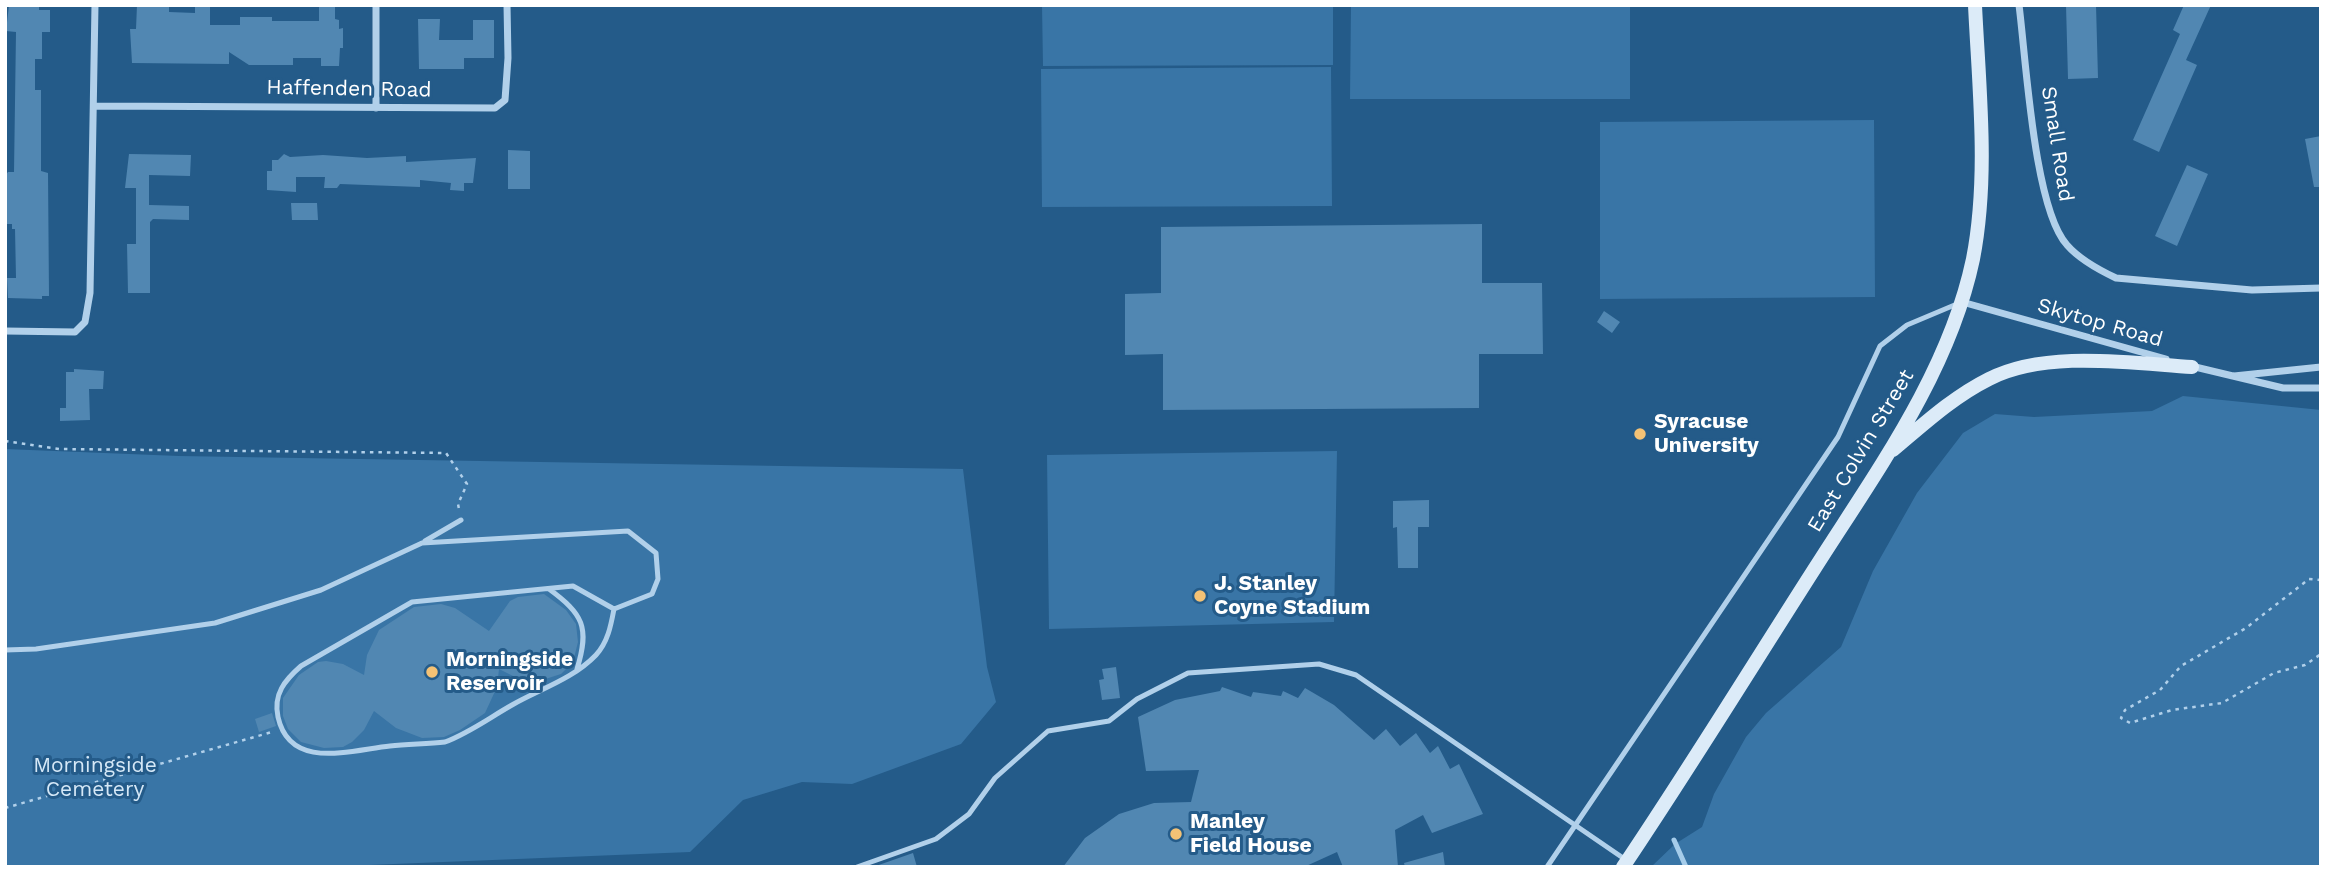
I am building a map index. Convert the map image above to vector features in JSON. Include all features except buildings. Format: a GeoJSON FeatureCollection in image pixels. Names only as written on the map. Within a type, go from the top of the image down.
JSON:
{"type":"FeatureCollection","features":[{"type":"Feature","properties":{"kind":"street"},"geometry":{"type":"LineString","coordinates":[[5,331],[75,332],[85,322],[90,293],[95,5]]}},
{"type":"Feature","properties":{"kind":"street"},"geometry":{"type":"LineString","coordinates":[[376,5],[376,108]]}},
{"type":"Feature","properties":{"kind":"street","name":"Haffenden Road"},"geometry":{"type":"LineString","coordinates":[[94,106],[499,106],[505,100],[508,63],[507,5]]}},
{"type":"Feature","properties":{"kind":"street","name":"East Colvin Street"},"geometry":{"type":"LineString","coordinates":[[1625,864],[1884,457],[1927,384],[1961,302],[1973,258],[1982,180],[1975,5]]}},
{"type":"Feature","properties":{"kind":"street","name":"Small Road"},"geometry":{"type":"LineString","coordinates":[[2020,5],[2042,186],[2055,226],[2067,245],[2095,268],[2116,278],[2195,286],[2307,290],[2321,288]]}},
{"type":"Feature","properties":{"kind":"street","name":"Skytop Road"},"geometry":{"type":"LineString","coordinates":[[1961,302],[2229,376],[2283,388],[2321,388]]}},
{"type":"Feature","properties":{"kind":"street"},"geometry":{"type":"LineString","coordinates":[[1884,457],[1955,399],[1992,377],[2082,360],[2192,367]]}},
{"type":"Feature","properties":{"kind":"street","name":"Skytop Road"},"geometry":{"type":"LineString","coordinates":[[2229,376],[2321,367]]}},
{"type":"Feature","properties":{"kind":"lane"},"geometry":{"type":"LineString","coordinates":[[1547,867],[1838,437],[1880,346],[1907,325],[1961,302]]}},
{"type":"Feature","properties":{"kind":"lane"},"geometry":{"type":"LineString","coordinates":[[5,650],[36,649],[215,623],[321,590],[422,543],[461,520]]}},
{"type":"Feature","properties":{"kind":"lane"},"geometry":{"type":"LineString","coordinates":[[422,543],[628,531],[639,536],[656,553],[658,579],[652,594],[614,609]]}},
{"type":"Feature","properties":{"kind":"lane"},"geometry":{"type":"LineString","coordinates":[[573,586],[614,609],[609,634],[598,653],[576,672],[445,743],[318,755],[294,744],[282,729],[277,700],[286,679],[301,666],[412,602],[573,586]]}},
{"type":"Feature","properties":{"kind":"lane"},"geometry":{"type":"LineString","coordinates":[[548,589],[572,606],[581,620],[583,649],[576,672]]}},
{"type":"Feature","properties":{"kind":"lane"},"geometry":{"type":"LineString","coordinates":[[857,867],[936,839],[969,814],[995,778],[1048,732],[1110,721],[1138,699],[1188,673],[1281,664],[1320,664],[1356,675],[1575,826],[1625,864]]}},
{"type":"Feature","properties":{"kind":"path"},"geometry":{"type":"LineString","coordinates":[[5,441],[59,449],[446,453],[467,484],[458,504],[461,520]]}},
{"type":"Feature","properties":{"kind":"path"},"geometry":{"type":"LineString","coordinates":[[2321,580],[2309,579],[2246,628],[2180,666],[2160,690],[2125,710],[2121,718],[2130,723],[2172,710],[2222,702],[2274,673],[2305,665],[2321,654]]}},
{"type":"Feature","properties":{"kind":"path"},"geometry":{"type":"LineString","coordinates":[[5,808],[282,729]]}},
{"type":"Feature","properties":{"kind":"green space"},"geometry":{"type":"Polygon","coordinates":[[[1042,5],[1333,5],[1333,65],[1043,66],[1042,5]]]}},
{"type":"Feature","properties":{"kind":"green space"},"geometry":{"type":"Polygon","coordinates":[[[1351,5],[1630,5],[1630,99],[1350,99],[1351,5]]]}},
{"type":"Feature","properties":{"kind":"green space"},"geometry":{"type":"Polygon","coordinates":[[[1331,67],[1332,206],[1042,207],[1041,69],[1331,67]]]}},
{"type":"Feature","properties":{"kind":"green space"},"geometry":{"type":"Polygon","coordinates":[[[1874,120],[1875,297],[1600,299],[1600,122],[1874,120]]]}},
{"type":"Feature","properties":{"kind":"green space"},"geometry":{"type":"Polygon","coordinates":[[[2183,396],[2321,410],[2321,867],[1651,867],[1675,844],[1702,827],[1714,794],[1746,737],[1766,713],[1841,647],[1873,571],[1917,493],[1963,433],[1995,414],[2034,417],[2152,411],[2183,396]]]}},
{"type":"Feature","properties":{"kind":"green space","name":"Morningside Cemetery"},"geometry":{"type":"Polygon","coordinates":[[[5,449],[179,456],[963,469],[987,667],[996,702],[961,744],[852,784],[802,782],[743,800],[690,852],[320,867],[5,867],[5,449]]]}},
{"type":"Feature","properties":{"kind":"green space"},"geometry":{"type":"Polygon","coordinates":[[[1337,451],[1334,622],[1049,629],[1047,455],[1337,451]]]}},
{"type":"Feature","properties":{"kind":"waterway"},"geometry":{"type":"LineString","coordinates":[[1674,840],[1686,867]]}},
{"type":"Feature","properties":{"kind":"place","name":"Syracuse University"},"geometry":{"type":"Point","coordinates":[1640,434]}},
{"type":"Feature","properties":{"kind":"place","name":"J. Stanley Coyne Stadium"},"geometry":{"type":"Point","coordinates":[1200,596]}},
{"type":"Feature","properties":{"kind":"place","name":"Morningside Reservoir"},"geometry":{"type":"Point","coordinates":[432,672]}},
{"type":"Feature","properties":{"kind":"place","name":"Manley Field House"},"geometry":{"type":"Point","coordinates":[1176,834]}}]}
